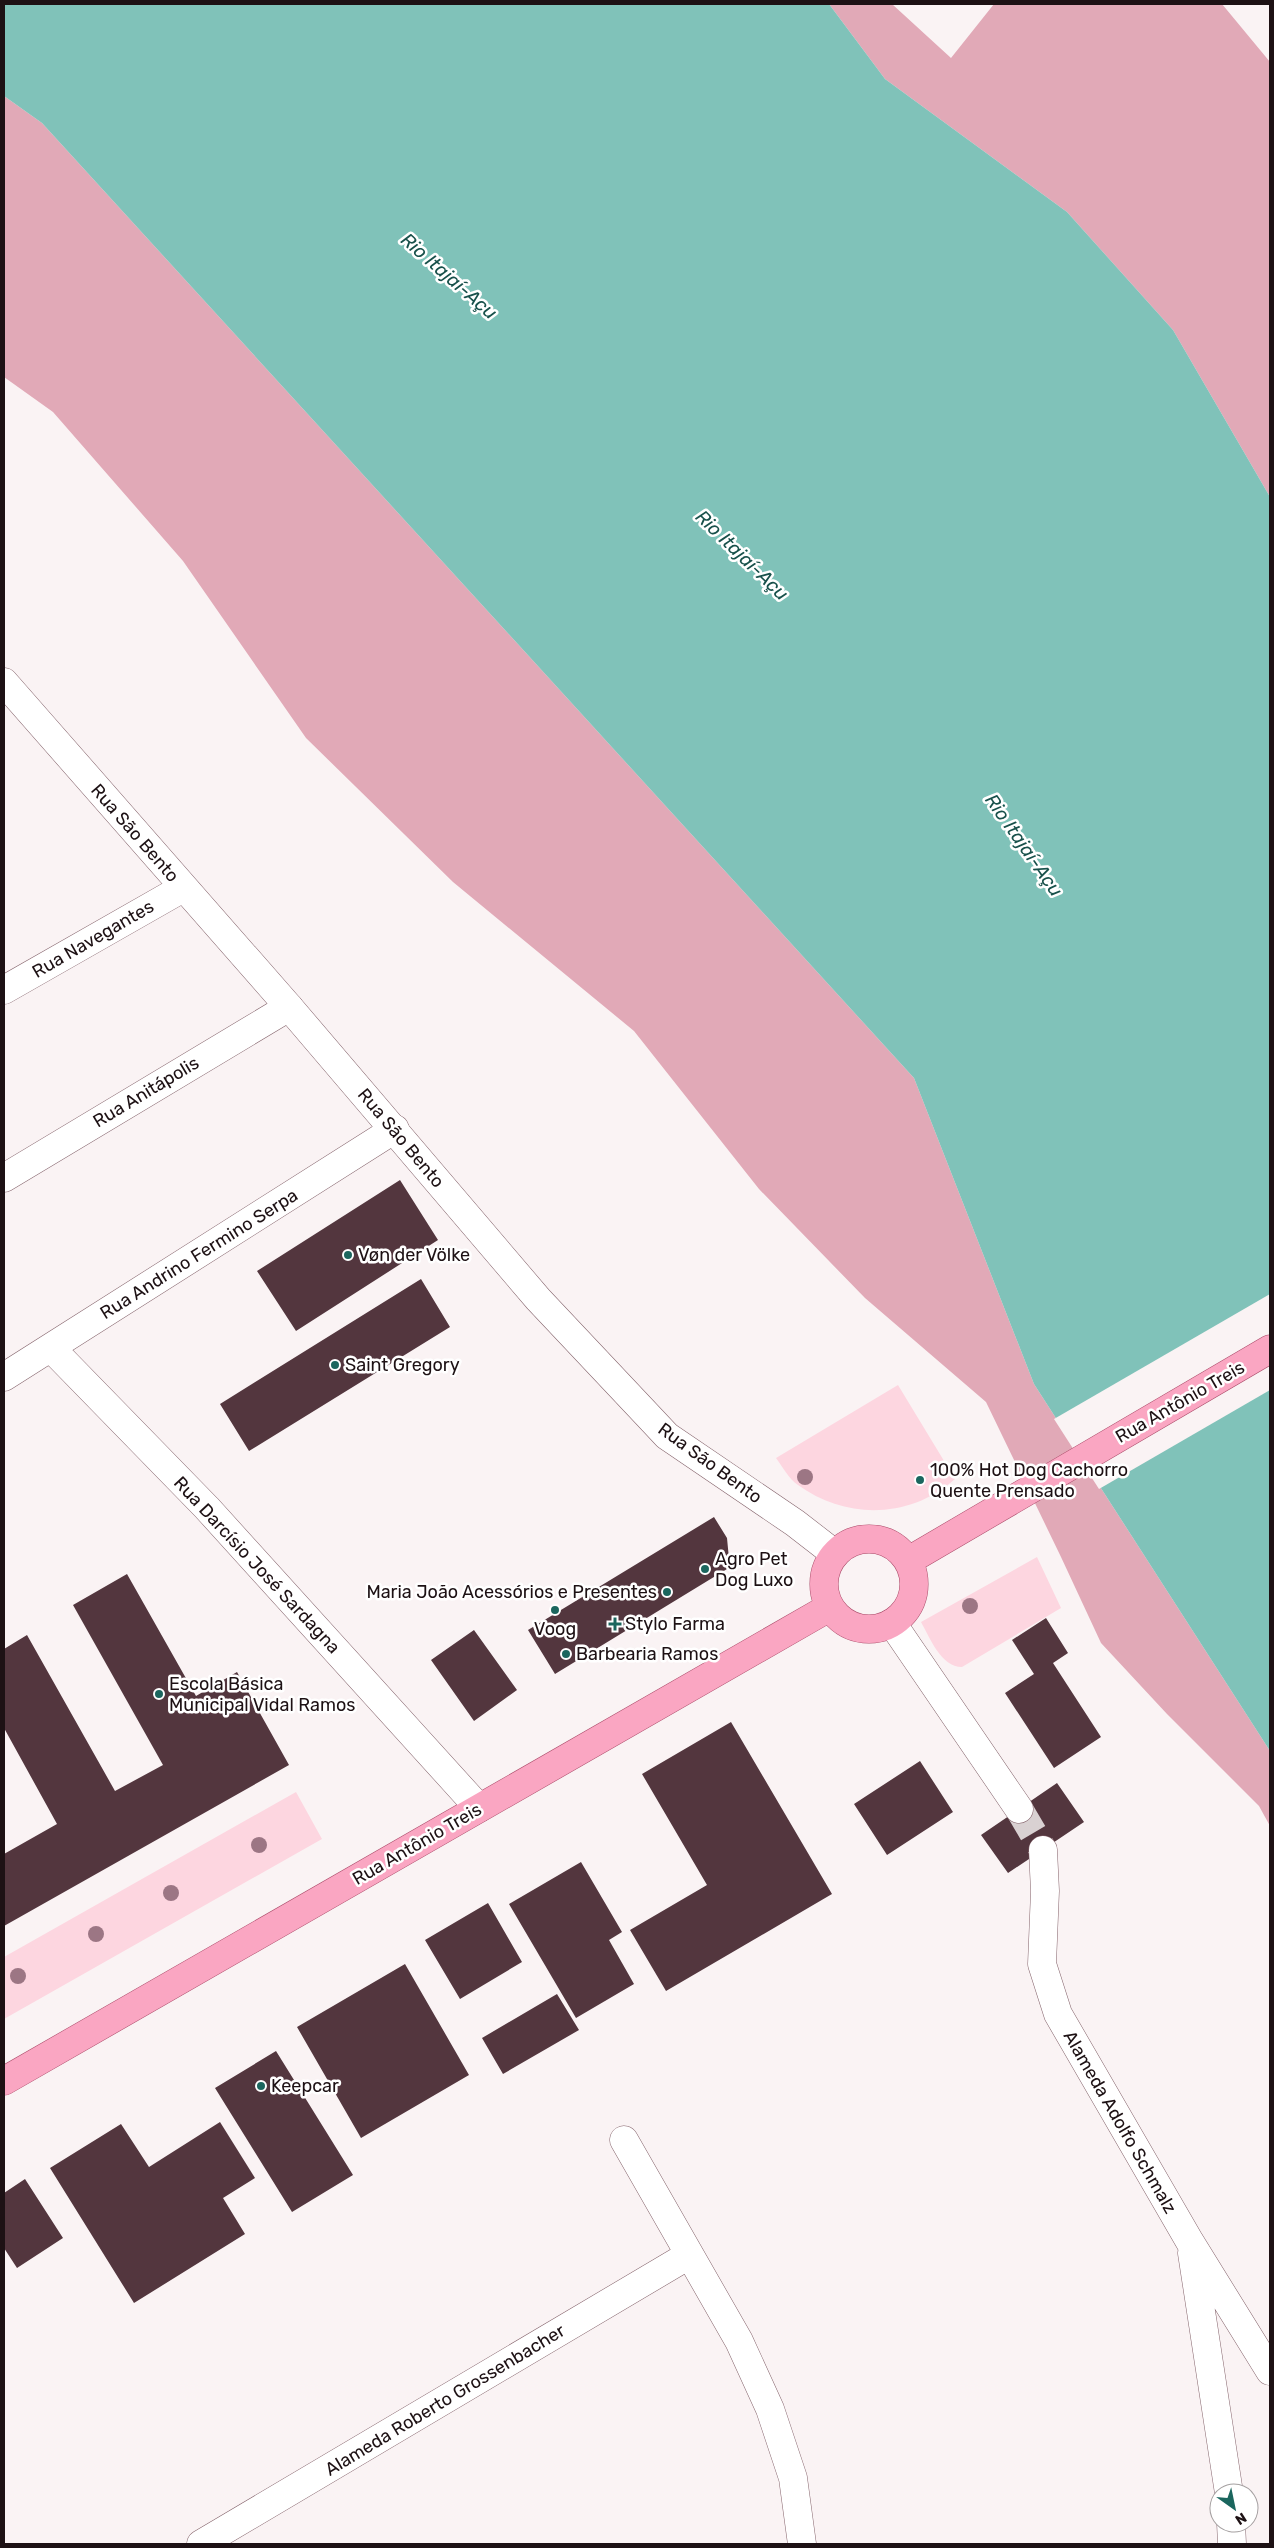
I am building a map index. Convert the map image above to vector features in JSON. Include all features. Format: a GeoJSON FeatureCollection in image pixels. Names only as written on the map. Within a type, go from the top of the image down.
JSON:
{"type":"FeatureCollection","features":[{"type":"Feature","properties":{"kind":"main road","name":"Rua Antônio Treis"},"geometry":{"type":"LineString","coordinates":[[908,1561],[1270,1350]]}},
{"type":"Feature","properties":{"kind":"main road"},"geometry":{"type":"LineString","coordinates":[[874,1539],[887,1542],[899,1550],[908,1561],[913,1574],[914,1589],[910,1602],[903,1614],[892,1623],[879,1628],[864,1630],[838,1618],[830,1607],[824,1594],[827,1566],[835,1554],[846,1545],[859,1540],[874,1539]]}},
{"type":"Feature","properties":{"kind":"main road","name":"Rua Antônio Treis"},"geometry":{"type":"LineString","coordinates":[[4,2081],[830,1607]]}},
{"type":"Feature","properties":{"kind":"street","name":"Rua São Bento"},"geometry":{"type":"LineString","coordinates":[[4,682],[395,1129],[538,1299],[667,1436],[795,1523],[835,1554]]}},
{"type":"Feature","properties":{"kind":"street","name":"Rua Navegantes"},"geometry":{"type":"LineString","coordinates":[[4,990],[183,888]]}},
{"type":"Feature","properties":{"kind":"street","name":"Rua Anitápolis"},"geometry":{"type":"LineString","coordinates":[[4,1178],[289,1007]]}},
{"type":"Feature","properties":{"kind":"street","name":"Rua Andrino Fermino Serpa"},"geometry":{"type":"LineString","coordinates":[[4,1377],[395,1129]]}},
{"type":"Feature","properties":{"kind":"street","name":"Rua Darcísio José Sardagna"},"geometry":{"type":"LineString","coordinates":[[51,1348],[207,1508],[479,1808]]}},
{"type":"Feature","properties":{"kind":"street"},"geometry":{"type":"LineString","coordinates":[[892,1623],[1019,1809]]}},
{"type":"Feature","properties":{"kind":"street","name":"Alameda Adolfo Schmalz"},"geometry":{"type":"LineString","coordinates":[[1043,1850],[1045,1891],[1042,1964],[1058,2014],[1190,2242],[1270,2371]]}},
{"type":"Feature","properties":{"kind":"street"},"geometry":{"type":"LineString","coordinates":[[624,2140],[739,2341],[770,2410],[793,2478],[802,2544]]}},
{"type":"Feature","properties":{"kind":"street"},"geometry":{"type":"LineString","coordinates":[[1190,2242],[1227,2483]]}},
{"type":"Feature","properties":{"kind":"street","name":"Alameda Roberto Grossenbacher"},"geometry":{"type":"LineString","coordinates":[[201,2544],[689,2255]]}},
{"type":"Feature","properties":{"kind":"shaded area"},"geometry":{"type":"Polygon","coordinates":[[[829,4],[892,4],[951,58],[994,4],[1222,4],[1270,62],[1270,497],[1173,330],[1067,212],[885,79],[829,4]]]}},
{"type":"Feature","properties":{"kind":"shaded area"},"geometry":{"type":"Polygon","coordinates":[[[4,96],[42,123],[914,1078],[1034,1384],[1270,1751],[1270,1826],[1259,1806],[1167,1714],[1101,1643],[986,1402],[865,1298],[759,1189],[634,1031],[453,882],[306,738],[183,561],[53,412],[4,377],[4,96]]]}},
{"type":"Feature","properties":{"kind":"shaded area"},"geometry":{"type":"Polygon","coordinates":[[[898,1385],[955,1479],[937,1492],[918,1502],[898,1508],[878,1510],[857,1509],[836,1504],[798,1485],[776,1458],[898,1385]]]}},
{"type":"Feature","properties":{"kind":"shaded area"},"geometry":{"type":"Polygon","coordinates":[[[1037,1557],[1061,1608],[962,1667],[955,1666],[942,1657],[921,1622],[1037,1557]]]}},
{"type":"Feature","properties":{"kind":"shaded area"},"geometry":{"type":"Polygon","coordinates":[[[296,1792],[322,1839],[4,2019],[4,1957],[296,1792]]]}},
{"type":"Feature","properties":{"kind":"water","name":"Rio Itajaí-Açu"},"geometry":{"type":"Polygon","coordinates":[[[4,4],[829,4],[885,79],[1067,212],[1173,330],[1270,497],[1270,1751],[1034,1384],[914,1078],[42,123],[4,96],[4,4]]]}},
{"type":"Feature","properties":{"kind":"pier"},"geometry":{"type":"Polygon","coordinates":[[[1270,1294],[1270,1390],[1099,1489],[1054,1419],[1270,1294]]]}},
{"type":"Feature","properties":{"kind":"building","name":"Vøn der Völke"},"geometry":{"type":"Polygon","coordinates":[[[400,1180],[438,1240],[296,1331],[257,1271],[400,1180]]]}},
{"type":"Feature","properties":{"kind":"building","name":"Saint Gregory"},"geometry":{"type":"Polygon","coordinates":[[[421,1279],[450,1327],[249,1451],[220,1404],[421,1279]]]}},
{"type":"Feature","properties":{"kind":"building"},"geometry":{"type":"Polygon","coordinates":[[[714,1517],[727,1538],[729,1559],[727,1569],[555,1674],[528,1630],[714,1517]]]}},
{"type":"Feature","properties":{"kind":"building"},"geometry":{"type":"Polygon","coordinates":[[[127,1574],[196,1696],[237,1672],[289,1765],[4,1926],[4,1854],[57,1824],[4,1728],[4,1649],[27,1635],[115,1791],[163,1765],[73,1605],[127,1574]]]}},
{"type":"Feature","properties":{"kind":"building"},"geometry":{"type":"Polygon","coordinates":[[[1046,1618],[1068,1653],[1053,1663],[1101,1737],[1054,1768],[1005,1693],[1034,1674],[1012,1640],[1046,1618]]]}},
{"type":"Feature","properties":{"kind":"building"},"geometry":{"type":"Polygon","coordinates":[[[474,1630],[517,1690],[474,1721],[431,1660],[474,1630]]]}},
{"type":"Feature","properties":{"kind":"building"},"geometry":{"type":"Polygon","coordinates":[[[731,1722],[832,1894],[666,1991],[630,1930],[707,1885],[642,1774],[731,1722]]]}},
{"type":"Feature","properties":{"kind":"building"},"geometry":{"type":"Polygon","coordinates":[[[920,1761],[953,1812],[887,1855],[854,1804],[920,1761]]]}},
{"type":"Feature","properties":{"kind":"building"},"geometry":{"type":"Polygon","coordinates":[[[1057,1783],[1084,1822],[1008,1873],[981,1835],[1057,1783]]]}},
{"type":"Feature","properties":{"kind":"building"},"geometry":{"type":"Polygon","coordinates":[[[581,1862],[622,1932],[609,1940],[634,1984],[576,2018],[509,1904],[581,1862]]]}},
{"type":"Feature","properties":{"kind":"building"},"geometry":{"type":"Polygon","coordinates":[[[488,1903],[522,1962],[460,1999],[425,1940],[488,1903]]]}},
{"type":"Feature","properties":{"kind":"building"},"geometry":{"type":"Polygon","coordinates":[[[405,1964],[469,2075],[361,2138],[297,2027],[405,1964]]]}},
{"type":"Feature","properties":{"kind":"building"},"geometry":{"type":"Polygon","coordinates":[[[557,1994],[579,2030],[503,2074],[482,2038],[557,1994]]]}},
{"type":"Feature","properties":{"kind":"building"},"geometry":{"type":"Polygon","coordinates":[[[276,2051],[353,2175],[292,2212],[215,2088],[276,2051]]]}},
{"type":"Feature","properties":{"kind":"building"},"geometry":{"type":"Polygon","coordinates":[[[220,2122],[255,2178],[223,2198],[245,2234],[134,2303],[50,2168],[121,2124],[149,2167],[220,2122]]]}},
{"type":"Feature","properties":{"kind":"building"},"geometry":{"type":"Polygon","coordinates":[[[25,2179],[63,2238],[17,2268],[4,2248],[4,2193],[25,2179]]]}},
{"type":"Feature","properties":{"kind":"tunnel"},"geometry":{"type":"LineString","coordinates":[[1019,1809],[1043,1850]]}},
{"type":"Feature","properties":{"kind":"place","name":"Vøn der Völke"},"geometry":{"type":"Point","coordinates":[348,1255]}},
{"type":"Feature","properties":{"kind":"place","name":"Saint Gregory"},"geometry":{"type":"Point","coordinates":[335,1365]}},
{"type":"Feature","properties":{"kind":"place","name":"100% Hot Dog Cachorro Quente Prensado"},"geometry":{"type":"Point","coordinates":[920,1480]}},
{"type":"Feature","properties":{"kind":"place","name":"Agro Pet Dog Luxo"},"geometry":{"type":"Point","coordinates":[705,1569]}},
{"type":"Feature","properties":{"kind":"place","name":"Maria João Acessórios e Presentes"},"geometry":{"type":"Point","coordinates":[667,1592]}},
{"type":"Feature","properties":{"kind":"place","name":"Voog"},"geometry":{"type":"Point","coordinates":[555,1610]}},
{"type":"Feature","properties":{"kind":"place","name":"Stylo Farma"},"geometry":{"type":"Point","coordinates":[615,1624]}},
{"type":"Feature","properties":{"kind":"place","name":"Barbearia Ramos"},"geometry":{"type":"Point","coordinates":[566,1654]}},
{"type":"Feature","properties":{"kind":"place","name":"Escola Básica Municipal Vidal Ramos"},"geometry":{"type":"Point","coordinates":[159,1694]}},
{"type":"Feature","properties":{"kind":"place","name":"Keepcar"},"geometry":{"type":"Point","coordinates":[261,2086]}}]}
